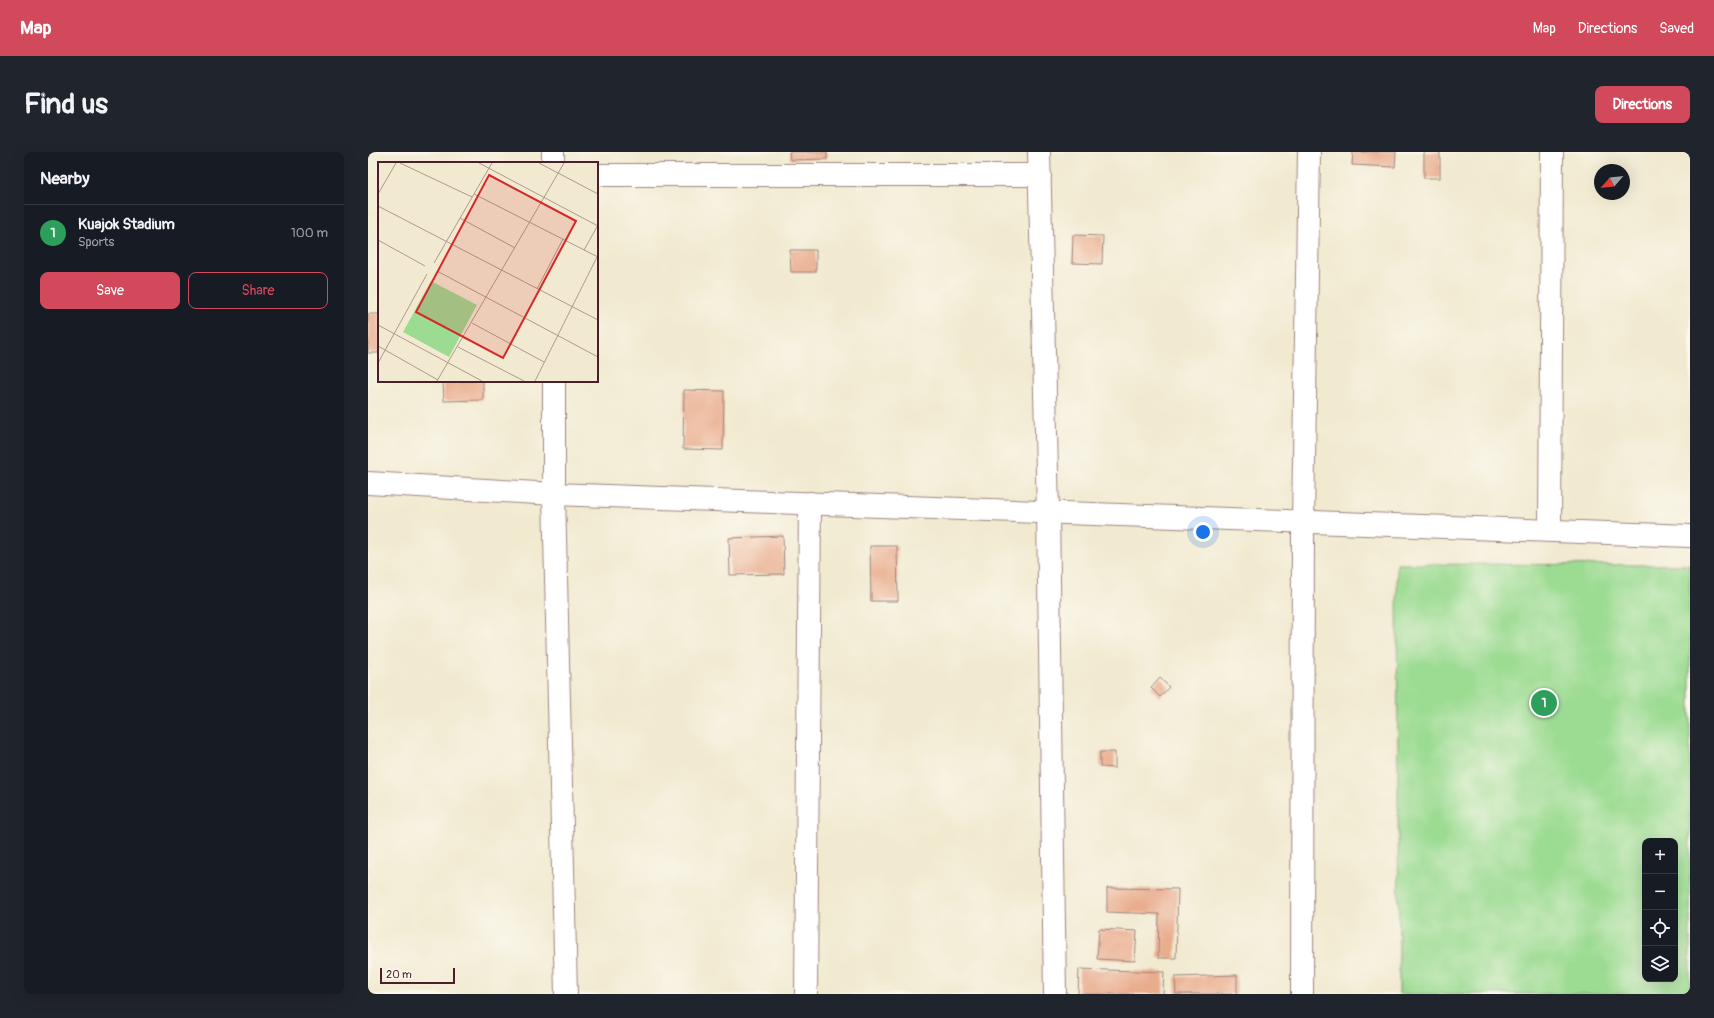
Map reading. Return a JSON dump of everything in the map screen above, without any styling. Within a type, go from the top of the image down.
[{"type":"street","points":[[1039,152],[1048,512],[1055,994]]},
{"type":"street","points":[[1302,994],[1303,521],[1309,152]]},
{"type":"street","points":[[1550,530],[1552,152]]},
{"type":"street","points":[[598,175],[1040,175]]},
{"type":"street","points":[[554,382],[554,494],[566,994]]},
{"type":"street","points":[[368,483],[554,494],[1690,536]]},
{"type":"street","points":[[806,994],[810,503]]},
{"type":"green space","points":[[1397,564],[1690,565],[1690,994],[1399,994]]},
{"type":"building","points":[[789,152],[827,152],[827,159],[790,160]]},
{"type":"building","points":[[1353,152],[1396,152],[1395,167],[1352,165]]},
{"type":"building","points":[[1424,152],[1440,152],[1440,178],[1424,178]]},
{"type":"building","points":[[1073,235],[1103,236],[1102,264],[1072,263]]},
{"type":"building","points":[[790,250],[816,250],[816,272],[791,272]]},
{"type":"building","points":[[368,314],[378,314],[378,353],[368,353]]},
{"type":"building","points":[[443,382],[483,382],[483,400],[444,401]]},
{"type":"building","points":[[684,390],[724,391],[723,450],[683,449]]},
{"type":"building","points":[[783,536],[784,574],[730,575],[729,538]]},
{"type":"building","points":[[870,546],[897,546],[898,601],[871,601]]},
{"type":"building","points":[[1160,678],[1169,687],[1160,697],[1151,688]]},
{"type":"building","points":[[1100,752],[1115,752],[1115,768],[1100,767]]},
{"type":"building","points":[[1107,888],[1178,889],[1176,958],[1158,958],[1159,914],[1107,912]]},
{"type":"building","points":[[1099,929],[1137,931],[1135,961],[1097,959]]},
{"type":"building","points":[[1079,969],[1164,972],[1163,994],[1078,994]]},
{"type":"building","points":[[1237,975],[1237,994],[1176,994],[1175,977]]},
{"type":"place","name":"Kuajok Stadium","points":[[1544,703]]}]
